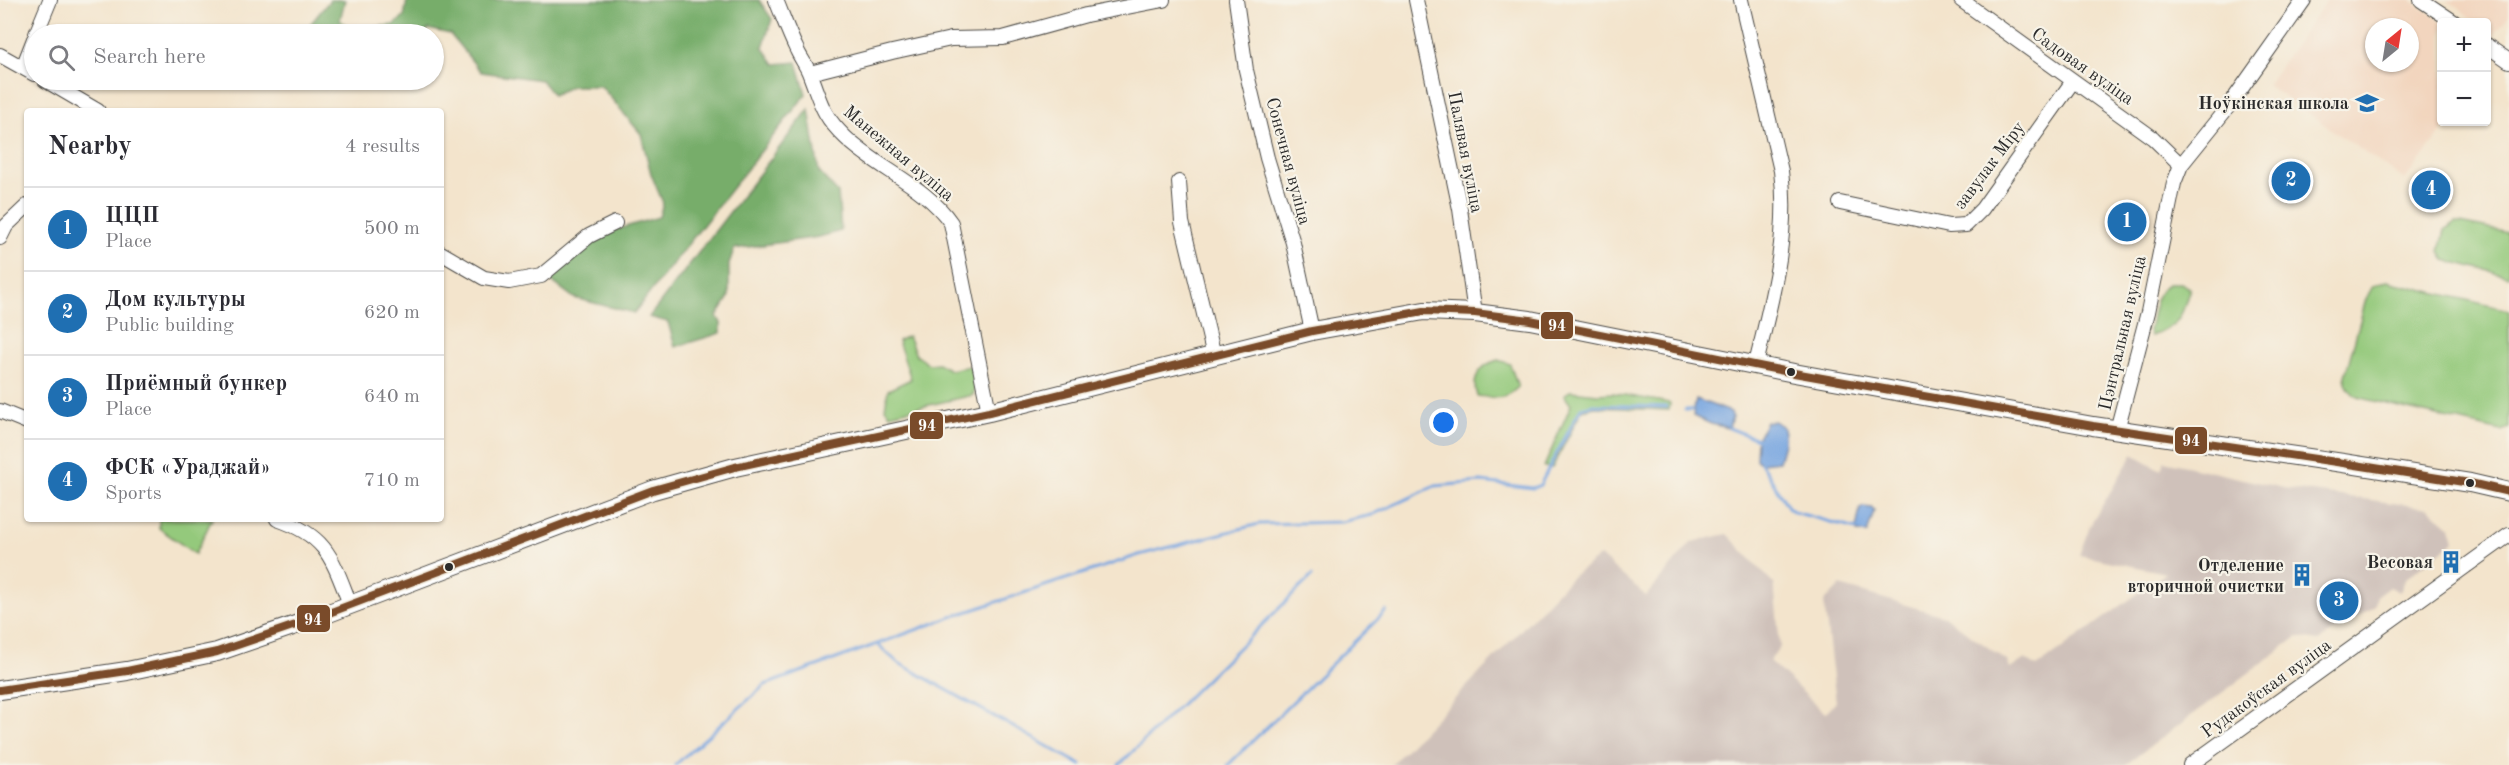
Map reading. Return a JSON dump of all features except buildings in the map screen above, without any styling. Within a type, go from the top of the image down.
[{"type":"main road","points":[[0,690],[128,671],[217,652],[277,632],[653,490],[735,467],[989,412],[1312,331],[1424,311],[1475,313],[1530,320],[2117,430],[2470,483],[2509,492]]},
{"type":"street","points":[[40,24],[50,0]]},
{"type":"street","name":"Манежная вуліца","points":[[776,0],[797,51],[810,73],[818,102],[826,116],[846,138],[927,196],[942,210],[951,223],[989,412]]},
{"type":"street","points":[[810,73],[951,39],[1003,38],[1086,15],[1163,0]]},
{"type":"street","name":"Сонечная вуліца","points":[[1236,0],[1246,70],[1267,158],[1293,243],[1312,331]]},
{"type":"street","name":"Палявая вуліца","points":[[1416,0],[1460,209],[1475,313]]},
{"type":"street","points":[[1741,0],[1781,171],[1784,195],[1780,248],[1756,364]]},
{"type":"street","name":"Садовая вуліца","points":[[1961,0],[2152,138],[2181,165]]},
{"type":"street","name":"Цэнтральная вуліца","points":[[2117,430],[2148,312],[2174,183],[2181,165],[2230,103],[2304,0]]},
{"type":"street","points":[[2421,0],[2448,18]]},
{"type":"street","points":[[2491,48],[2509,61]]},
{"type":"street","points":[[0,55],[24,67]]},
{"type":"street","name":"завулак Міру","points":[[1840,203],[1949,226],[1966,225],[1982,209],[2073,81]]},
{"type":"street","points":[[62,90],[93,108]]},
{"type":"street","points":[[1179,182],[1182,222],[1214,356]]},
{"type":"street","points":[[0,238],[6,226],[24,209]]},
{"type":"street","points":[[444,255],[484,278],[509,282],[541,276],[589,237],[615,223]]},
{"type":"street","points":[[0,411],[24,421]]},
{"type":"street","points":[[284,522],[302,529],[323,546],[330,556],[350,604]]},
{"type":"street","name":"Рудакоўская вуліца","points":[[2190,765],[2509,535]]},
{"type":"shaded area","name":"Ноўкінская школа","points":[[2327,0],[2410,0],[2437,19],[2437,126],[2446,126],[2405,180],[2267,85]]},
{"type":"shaded area","points":[[2447,0],[2509,0],[2509,16],[2494,35],[2491,32],[2491,18],[2472,18]]},
{"type":"shaded area","points":[[2133,454],[2161,470],[2164,461],[2283,488],[2429,508],[2451,527],[2455,541],[2404,580],[2399,592],[2389,587],[2377,596],[2375,606],[2318,641],[2297,637],[2125,765],[1391,765],[1573,576],[1600,556],[1646,596],[1692,542],[1727,534],[1774,584],[1780,647],[1769,661],[1825,713],[1836,702],[1824,602],[1840,586],[1944,616],[2007,661],[2010,669],[2025,659],[2037,667],[2166,573],[2079,555],[2090,526]]},
{"type":"green space","points":[[330,0],[345,0],[340,20],[345,24],[310,24]]},
{"type":"green space","points":[[407,0],[759,0],[772,19],[763,47],[775,64],[797,62],[806,94],[634,313],[574,298],[546,277],[608,232],[659,217],[663,203],[651,174],[641,134],[601,86],[571,86],[553,95],[541,80],[481,72],[450,34],[444,33],[444,24],[394,24],[404,17]]},
{"type":"green space","points":[[809,109],[819,172],[838,193],[841,231],[819,237],[734,249],[729,264],[729,297],[717,316],[721,323],[721,333],[675,347],[668,322],[649,317]]},
{"type":"green space","points":[[2456,222],[2509,233],[2509,276],[2445,260],[2440,252],[2445,230]]},
{"type":"green space","points":[[2387,281],[2509,310],[2509,428],[2501,431],[2357,397],[2350,390],[2345,376],[2366,299],[2373,286]]},
{"type":"green space","points":[[2170,283],[2181,283],[2190,288],[2182,313],[2175,323],[2151,336],[2149,331],[2157,297]]},
{"type":"green space","points":[[908,336],[916,355],[929,364],[938,363],[950,370],[970,366],[977,382],[973,395],[890,414],[885,408],[888,390],[911,379],[898,341]]},
{"type":"green space","points":[[1498,360],[1510,364],[1518,387],[1504,397],[1477,396],[1475,383],[1478,373],[1486,365]]},
{"type":"green space","points":[[1570,391],[1613,393],[1670,403],[1669,410],[1595,407],[1582,410],[1552,468],[1544,467],[1571,405],[1564,395]]},
{"type":"green space","points":[[159,522],[211,522],[195,554],[159,528]]},
{"type":"water","points":[[1696,399],[1731,412],[1729,428],[1711,424],[1693,416]]},
{"type":"water","points":[[1774,421],[1782,426],[1784,434],[1779,461],[1761,463],[1756,460],[1757,439],[1766,422]]},
{"type":"water","points":[[1872,508],[1874,511],[1867,534],[1857,532],[1856,529],[1860,509]]},
{"type":"waterway","points":[[675,765],[765,685],[954,616],[1139,555],[1259,524],[1341,522],[1372,515],[1435,486],[1481,482],[1533,488],[1540,485],[1581,408],[1593,405],[1667,407]]},
{"type":"waterway","points":[[1685,410],[1692,410]]},
{"type":"waterway","points":[[1729,428],[1757,439]]},
{"type":"waterway","points":[[1761,463],[1788,507],[1794,512],[1856,529]]},
{"type":"waterway","points":[[1119,765],[1312,576]]},
{"type":"waterway","points":[[1228,765],[1386,611]]},
{"type":"waterway","points":[[877,644],[897,662],[1081,765]]},
{"type":"transit line","name":"94","points":[[0,690],[127,671],[217,652],[313,619],[653,490],[735,467],[989,412],[1312,331],[1424,311],[1475,313],[1530,320],[1794,373],[2093,426],[2470,483],[2509,492]]},
{"type":"place","name":"Ноўкінская школа","points":[[2367,103]]},
{"type":"place","name":"Дом культуры","points":[[2291,181]]},
{"type":"place","name":"ФСК «Ураджай»","points":[[2431,190]]},
{"type":"place","name":"ЦЦП","points":[[2127,222]]},
{"type":"place","name":"Весовая","points":[[2451,562]]},
{"type":"place","name":"Отделение вторичной очистки","points":[[2302,575]]},
{"type":"place","name":"Приёмный бункер","points":[[2339,601]]}]
